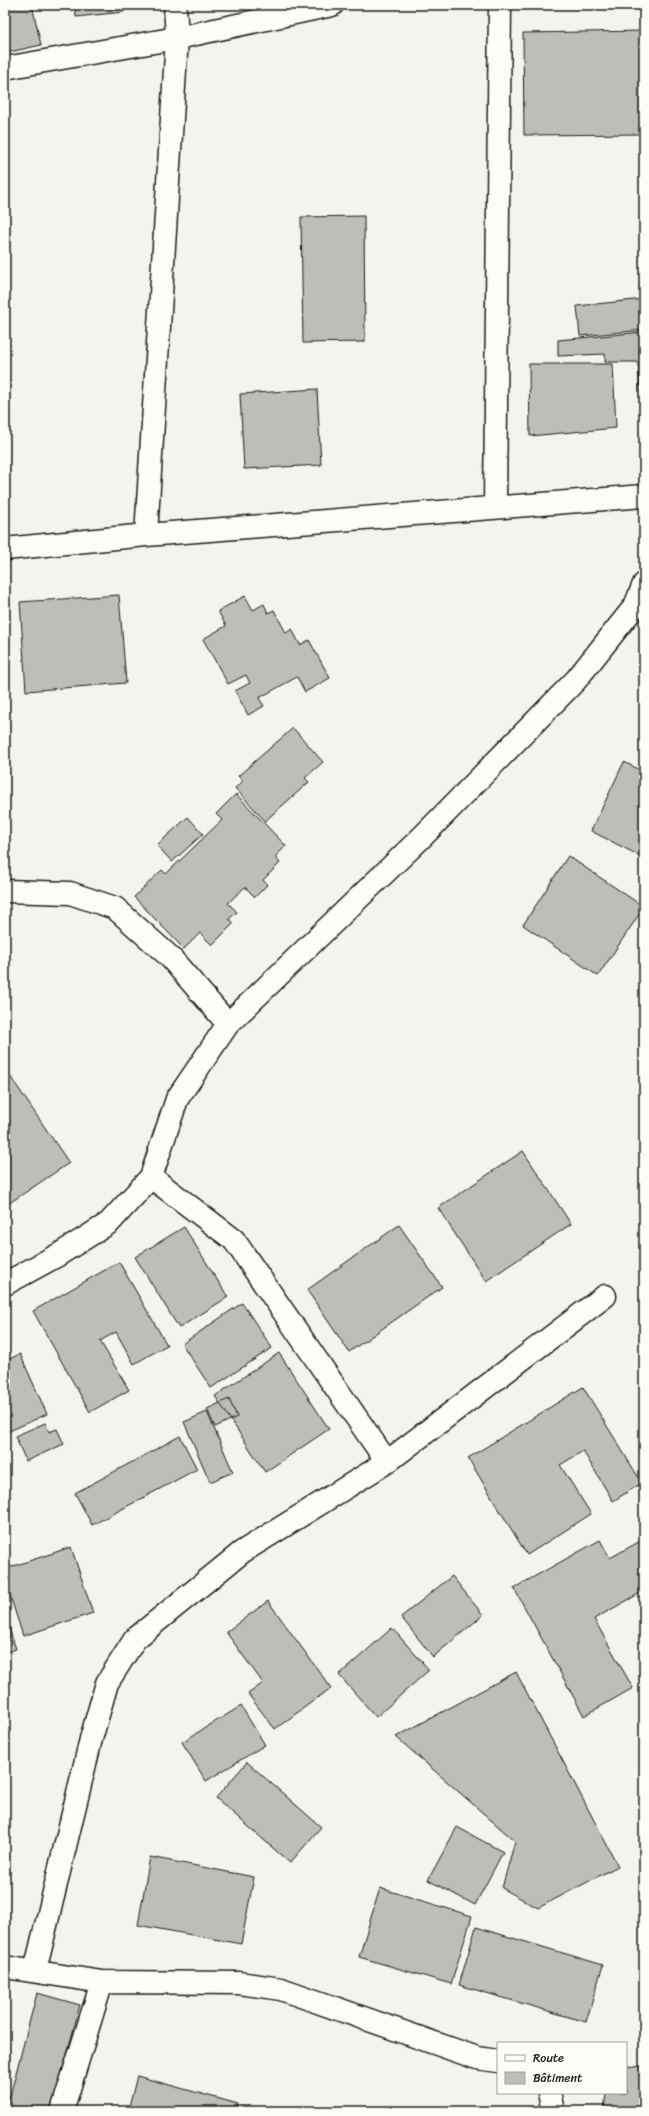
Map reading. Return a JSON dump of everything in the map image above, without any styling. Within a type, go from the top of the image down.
[{"type":"street","points":[[146,535],[177,38],[175,5]]},
{"type":"street","points":[[5,68],[177,38],[332,5]]},
{"type":"street","points":[[495,507],[500,5]]},
{"type":"street","points":[[5,549],[146,535],[644,496]]},
{"type":"street","points":[[5,1284],[58,1255],[109,1223],[150,1177],[177,1099],[228,1024],[423,836],[576,680],[635,606],[644,584]]},
{"type":"street","points":[[5,891],[70,894],[115,908],[170,957],[228,1024]]},
{"type":"street","points":[[150,1177],[234,1240],[387,1462]]},
{"type":"street","points":[[36,1971],[91,1739],[107,1683],[135,1639],[242,1552],[387,1462],[605,1296]]},
{"type":"street","points":[[5,1967],[102,1982],[239,1983],[280,1989],[477,2058],[497,2061]]},
{"type":"street","points":[[62,2111],[102,1982]]},
{"type":"street","points":[[549,2094],[553,2111]]},
{"type":"building","points":[[5,5],[32,5],[41,45],[5,53]]},
{"type":"building","points":[[75,5],[123,5],[124,12],[76,17]]},
{"type":"building","points":[[644,31],[644,134],[524,135],[523,33]]},
{"type":"building","points":[[364,216],[365,342],[303,343],[301,217]]},
{"type":"building","points":[[644,299],[644,330],[580,336],[577,306]]},
{"type":"building","points":[[644,332],[644,391],[640,391],[638,362],[605,362],[605,354],[558,356],[558,340]]},
{"type":"building","points":[[529,364],[613,364],[616,428],[530,436]]},
{"type":"building","points":[[317,389],[321,465],[244,469],[240,394]]},
{"type":"building","points":[[119,595],[126,683],[26,691],[20,602]]},
{"type":"building","points":[[245,596],[253,610],[264,604],[268,613],[274,610],[286,633],[292,629],[300,645],[309,640],[330,678],[305,692],[297,677],[259,698],[264,706],[248,715],[235,691],[250,683],[246,675],[228,684],[203,639],[226,626],[218,611]]},
{"type":"building","points":[[293,728],[323,762],[305,778],[309,782],[265,821],[235,788],[243,781],[238,776]]},
{"type":"building","points":[[624,762],[644,772],[644,858],[591,831]]},
{"type":"building","points":[[236,794],[286,846],[275,857],[280,863],[263,880],[267,885],[255,897],[245,887],[228,903],[237,912],[229,919],[234,923],[212,945],[200,933],[184,949],[134,897],[162,870],[166,874],[222,820],[216,814]]},
{"type":"building","points":[[188,817],[203,834],[172,862],[157,845]]},
{"type":"building","points":[[568,856],[644,907],[598,976],[523,925]]},
{"type":"building","points":[[8,1073],[69,1163],[5,1206],[5,1075]]},
{"type":"building","points":[[523,1151],[571,1224],[486,1281],[438,1208]]},
{"type":"building","points":[[399,1225],[442,1287],[349,1352],[307,1290]]},
{"type":"building","points":[[184,1227],[228,1297],[179,1328],[135,1257]]},
{"type":"building","points":[[119,1262],[167,1345],[134,1364],[116,1332],[100,1341],[129,1390],[90,1412],[33,1311]]},
{"type":"building","points":[[242,1303],[272,1348],[211,1388],[182,1344]]},
{"type":"building","points":[[279,1353],[329,1429],[265,1472],[215,1396]]},
{"type":"building","points":[[20,1354],[47,1414],[5,1433],[5,1361]]},
{"type":"building","points":[[583,1387],[642,1483],[613,1501],[583,1451],[560,1465],[591,1514],[527,1555],[468,1458]]},
{"type":"building","points":[[229,1399],[237,1417],[215,1427],[207,1409]]},
{"type":"building","points":[[207,1412],[233,1472],[210,1482],[184,1422]]},
{"type":"building","points":[[45,1423],[49,1432],[57,1429],[64,1444],[26,1461],[15,1436]]},
{"type":"building","points":[[180,1436],[197,1469],[92,1525],[75,1493]]},
{"type":"building","points":[[644,1539],[644,1591],[594,1619],[633,1688],[584,1716],[514,1588],[600,1540],[610,1558]]},
{"type":"building","points":[[71,1547],[93,1613],[23,1636],[5,1580],[5,1569]]},
{"type":"building","points":[[452,1576],[483,1615],[433,1657],[401,1617]]},
{"type":"building","points":[[268,1601],[331,1688],[275,1729],[248,1694],[263,1683],[226,1632]]},
{"type":"building","points":[[5,1616],[16,1649],[5,1653]]},
{"type":"building","points":[[392,1628],[429,1670],[376,1717],[339,1675]]},
{"type":"building","points":[[516,1672],[618,1866],[538,1908],[502,1888],[515,1841],[396,1737]]},
{"type":"building","points":[[241,1706],[265,1745],[206,1781],[182,1742]]},
{"type":"building","points":[[247,1762],[321,1827],[290,1863],[216,1798]]},
{"type":"building","points":[[457,1827],[503,1852],[475,1905],[428,1880]]},
{"type":"building","points":[[150,1857],[254,1877],[241,1944],[138,1925]]},
{"type":"building","points":[[380,1888],[472,1916],[451,1984],[359,1957]]},
{"type":"building","points":[[476,1927],[603,1965],[586,2022],[459,1985]]},
{"type":"building","points":[[37,1993],[80,2005],[52,2111],[6,2111]]},
{"type":"building","points":[[5,2035],[7,2036],[5,2051]]},
{"type":"building","points":[[627,2066],[644,2067],[644,2111],[604,2111],[606,2094],[627,2094]]},
{"type":"building","points":[[137,2076],[238,2104],[236,2111],[128,2111]]},
{"type":"building","points":[[395,2107],[414,2111],[395,2111]]}]
